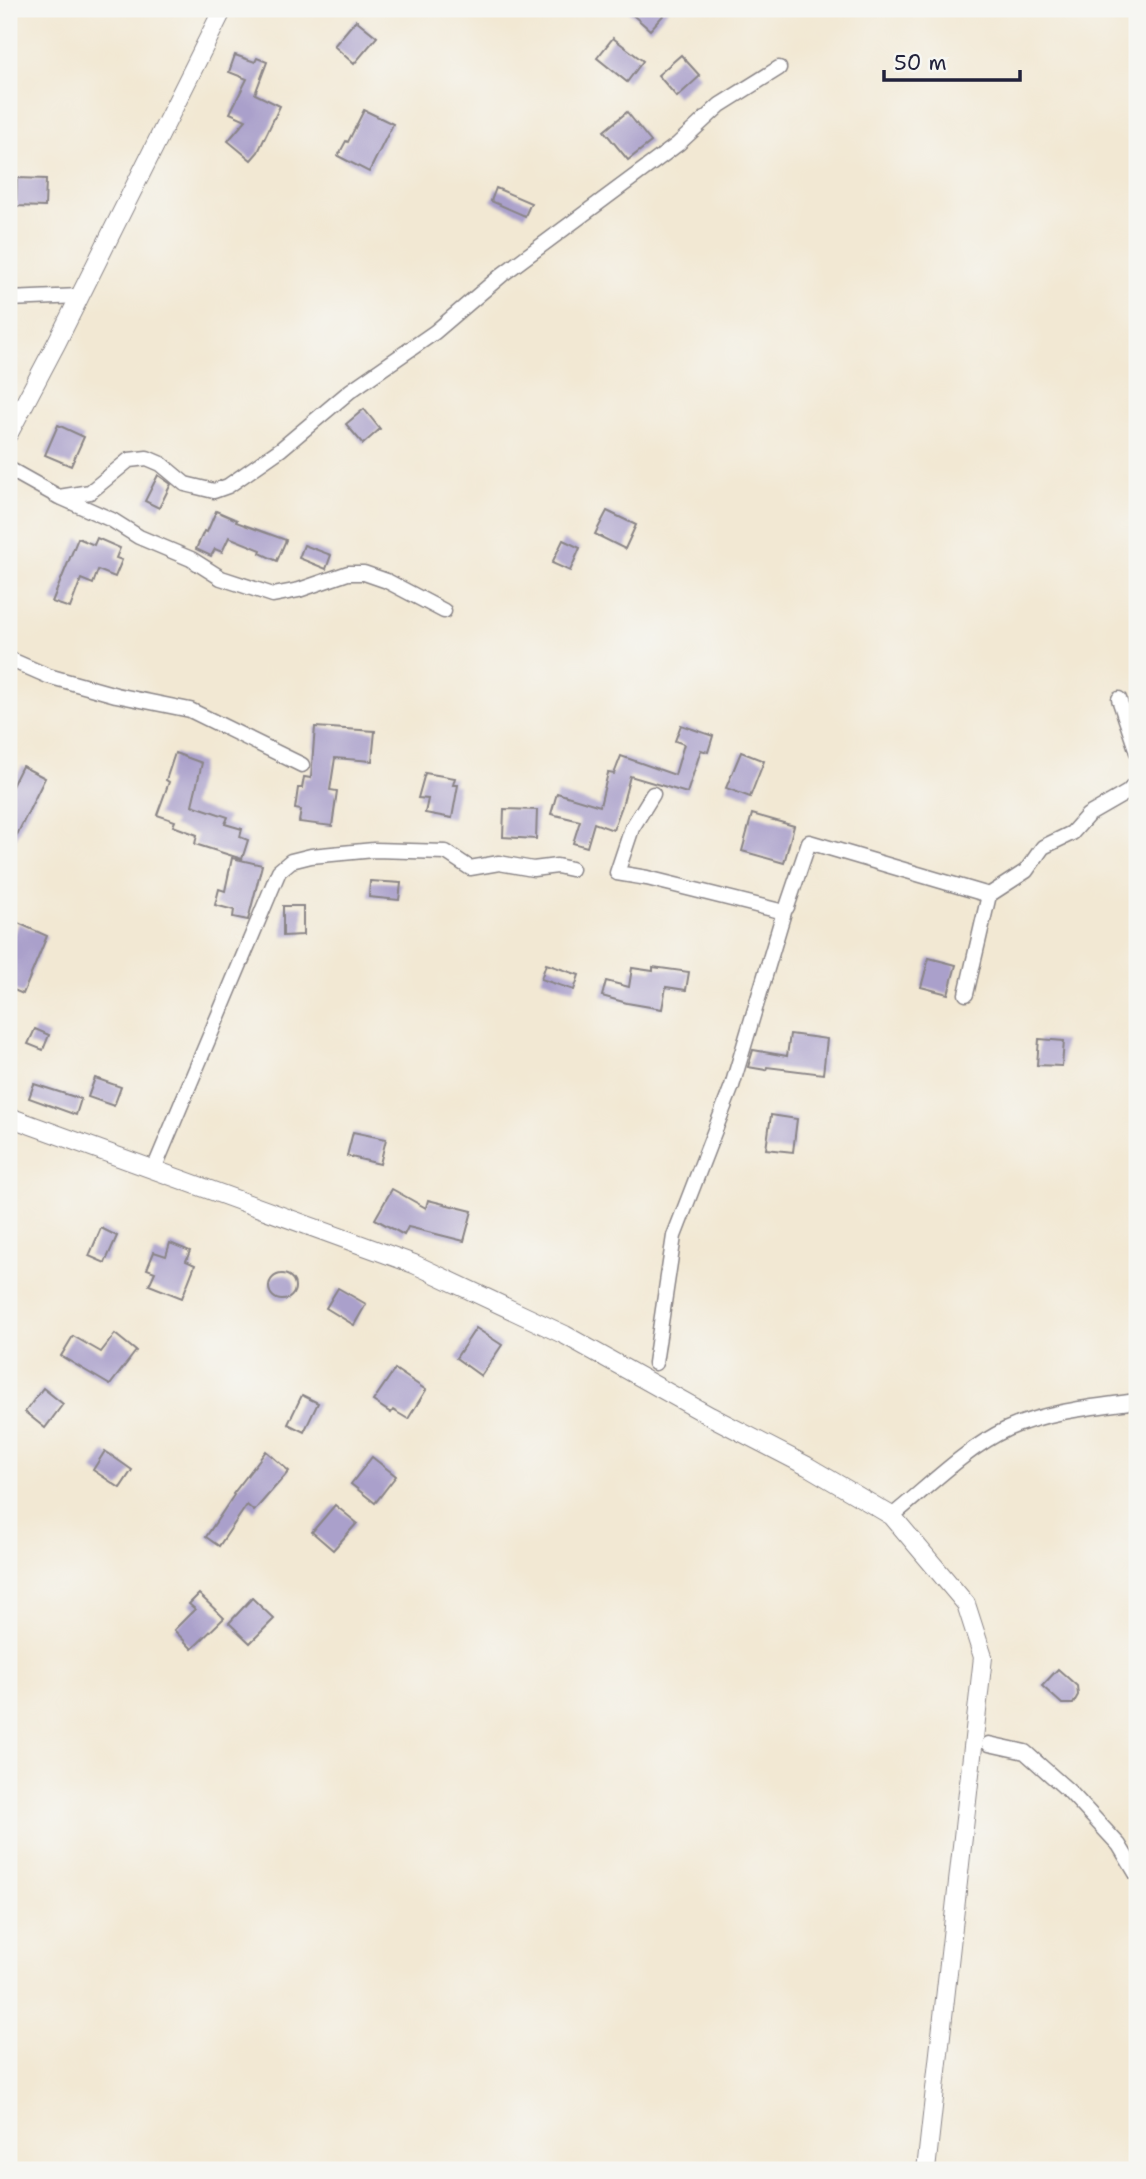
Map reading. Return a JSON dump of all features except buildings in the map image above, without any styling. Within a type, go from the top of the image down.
[{"type":"street","points":[[9,433],[223,9]]},
{"type":"street","points":[[59,497],[90,492],[129,460],[147,458],[161,464],[185,484],[214,491],[228,486],[281,449],[351,391],[435,332],[503,274],[678,144],[720,105],[779,68]]},
{"type":"street","points":[[9,299],[80,296]]},
{"type":"street","points":[[9,469],[59,497],[112,520],[139,537],[191,559],[221,578],[273,595],[299,590],[348,573],[364,573],[387,581],[444,611]]},
{"type":"street","points":[[9,659],[48,676],[116,695],[190,710],[302,765]]},
{"type":"street","points":[[1119,699],[1137,752]]},
{"type":"street","points":[[989,895],[966,994],[971,970],[989,895],[1026,871],[1043,847],[1072,834],[1088,815],[1128,792],[1137,782]]},
{"type":"street","points":[[653,794],[632,828],[617,873],[784,912],[732,1086],[674,1236],[655,1363]]},
{"type":"street","points":[[787,907],[809,842],[989,895]]},
{"type":"street","points":[[154,1169],[279,871],[290,861],[330,853],[411,849],[446,852],[470,868],[499,863],[533,869],[557,866],[571,869]]},
{"type":"street","points":[[9,1117],[414,1264],[565,1335],[710,1416],[807,1466],[891,1516],[966,1604],[983,1657],[926,2170]]},
{"type":"street","points":[[891,1516],[977,1447],[1007,1429],[1091,1407],[1137,1401]]},
{"type":"street","points":[[989,1744],[1025,1752],[1071,1794],[1119,1845],[1137,1875]]}]
